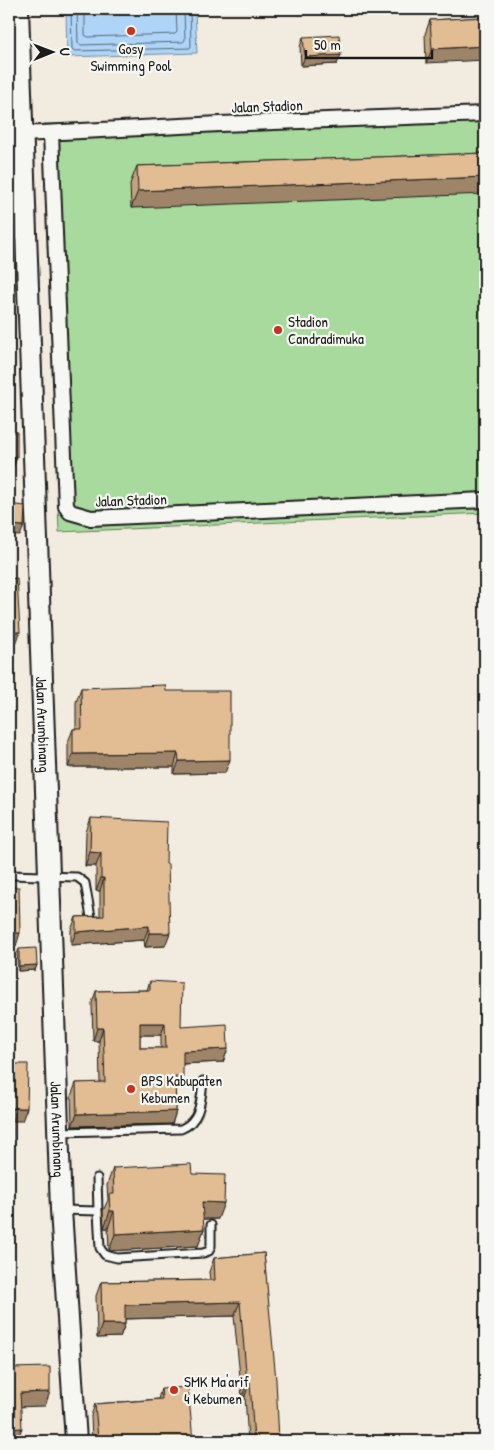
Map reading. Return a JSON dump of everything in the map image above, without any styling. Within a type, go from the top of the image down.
[{"type":"main road","name":"Jalan Arumbinang","points":[[18,9],[61,1210],[76,1441]]},
{"type":"street","name":"Jalan Stadion","points":[[22,134],[485,114]]},
{"type":"street","name":"Jalan Stadion","points":[[51,133],[66,506],[70,512],[91,518],[485,500]]},
{"type":"lane","points":[[9,875],[50,878],[77,877],[85,883],[92,923]]},
{"type":"lane","points":[[58,1132],[181,1129],[190,1125],[196,1118],[201,1101],[203,1081]]},
{"type":"lane","points":[[97,1178],[100,1248],[105,1255],[117,1258],[203,1253],[208,1251],[211,1246],[211,1225]]},
{"type":"lane","points":[[61,1210],[98,1211]]},
{"type":"green space","name":"Stadion Candradimuka","points":[[485,120],[485,513],[59,532],[44,124]]},
{"type":"water","name":"Gosy Swimming Pool","points":[[66,9],[195,9],[197,53],[67,57]]},
{"type":"building","points":[[485,17],[485,46],[432,49],[430,20]]},
{"type":"building","points":[[339,35],[341,55],[305,57],[303,37]]},
{"type":"building","points":[[485,153],[485,177],[138,191],[137,166]]},
{"type":"building","points":[[9,432],[17,432],[17,457],[9,457]]},
{"type":"building","points":[[9,504],[25,506],[24,526],[9,525]]},
{"type":"building","points":[[17,578],[20,632],[9,632],[9,579]]},
{"type":"building","points":[[165,685],[166,691],[230,691],[230,760],[179,761],[178,753],[73,754],[73,729],[82,729],[81,688]]},
{"type":"building","points":[[91,818],[167,822],[166,864],[168,864],[170,933],[149,933],[149,926],[76,932],[76,917],[104,916],[104,878],[101,878],[101,853],[90,852]]},
{"type":"building","points":[[9,887],[19,887],[20,933],[9,933]]},
{"type":"building","points":[[36,948],[37,965],[19,966],[19,949]]},
{"type":"building","points":[[150,981],[182,983],[181,1027],[227,1024],[228,1049],[183,1051],[183,1076],[175,1076],[176,1111],[77,1114],[76,1083],[105,1082],[103,1028],[97,1028],[96,991],[150,990]],"holes":[[[140,1023],[165,1023],[166,1048],[140,1048]]]},
{"type":"building","points":[[9,1064],[28,1064],[27,1108],[13,1108],[13,1154],[9,1154]]},
{"type":"building","points":[[191,1164],[192,1174],[225,1175],[224,1203],[202,1202],[204,1229],[115,1234],[114,1211],[110,1211],[109,1194],[114,1194],[113,1168]]},
{"type":"building","points":[[264,1253],[276,1380],[279,1441],[254,1441],[250,1382],[247,1383],[240,1302],[125,1305],[125,1324],[102,1324],[101,1282],[215,1280],[214,1258]]},
{"type":"building","points":[[9,1326],[11,1368],[50,1367],[50,1392],[20,1393],[22,1428],[9,1429]]},
{"type":"building","points":[[188,1387],[193,1441],[95,1441],[95,1439],[98,1439],[95,1404],[162,1399],[161,1389]]},
{"type":"place","name":"Gosy Swimming Pool","points":[[131,31]]},
{"type":"place","name":"Stadion Candradimuka","points":[[278,330]]},
{"type":"place","name":"BPS Kabupaten Kebumen","points":[[131,1089]]},
{"type":"place","name":"SMK Ma'arif 4 Kebumen","points":[[174,1390]]}]
